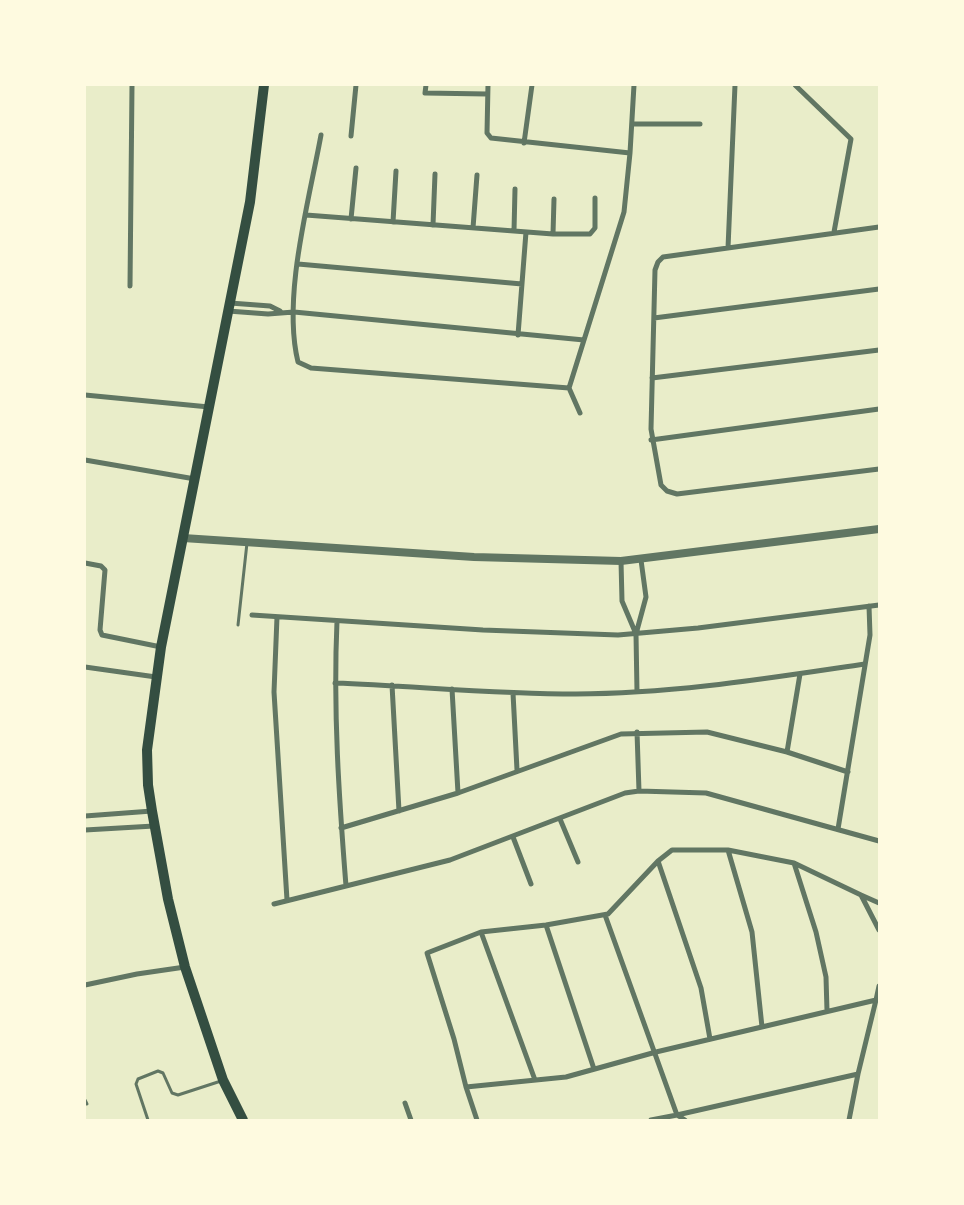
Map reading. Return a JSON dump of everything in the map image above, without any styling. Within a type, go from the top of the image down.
[{"type":"main road","points":[[242,1120],[223,1080],[185,967],[168,899],[152,811],[148,785],[147,750],[161,647],[250,202],[264,85]]},
{"type":"street","points":[[130,286],[132,85]]},
{"type":"street","points":[[350,136],[356,85]]},
{"type":"street","points":[[426,85],[425,93],[487,94]]},
{"type":"street","points":[[488,85],[487,133],[497,140],[630,154]]},
{"type":"street","points":[[524,144],[532,85]]},
{"type":"street","points":[[580,414],[569,388],[624,212],[634,85]]},
{"type":"street","points":[[728,248],[735,85]]},
{"type":"street","points":[[794,85],[851,139],[834,232]]},
{"type":"street","points":[[632,124],[700,124]]},
{"type":"street","points":[[321,135],[298,264],[293,343],[298,362],[311,368],[569,388]]},
{"type":"street","points":[[351,219],[356,168]]},
{"type":"street","points":[[393,222],[396,171]]},
{"type":"street","points":[[432,225],[435,174]]},
{"type":"street","points":[[473,228],[477,175]]},
{"type":"street","points":[[514,231],[515,189]]},
{"type":"street","points":[[306,215],[552,234],[590,234],[593,232],[595,198]]},
{"type":"street","points":[[552,234],[554,199]]},
{"type":"street","points":[[879,227],[663,257],[658,262],[655,270],[652,378],[652,440],[661,485],[667,491],[677,494],[879,469]]},
{"type":"street","points":[[518,335],[526,232]]},
{"type":"street","points":[[298,264],[522,284]]},
{"type":"street","points":[[654,318],[879,289]]},
{"type":"street","points":[[229,307],[268,314],[294,312],[584,340]]},
{"type":"street","points":[[652,378],[879,350]]},
{"type":"street","points":[[85,395],[209,407]]},
{"type":"street","points":[[652,440],[879,409]]},
{"type":"street","points":[[85,460],[196,479]]},
{"type":"street","points":[[183,538],[483,558],[620,561],[641,560],[879,529]]},
{"type":"street","points":[[637,692],[636,634],[646,597],[641,560]]},
{"type":"street","points":[[620,561],[622,600],[636,634]]},
{"type":"street","points":[[85,563],[101,566],[105,570],[100,630],[102,635],[161,647]]},
{"type":"street","points":[[252,615],[337,622],[562,634],[636,634],[879,605]]},
{"type":"street","points":[[838,829],[870,635],[869,606]]},
{"type":"street","points":[[278,617],[274,692],[287,900]]},
{"type":"street","points":[[337,622],[334,683],[341,828],[346,886]]},
{"type":"street","points":[[334,683],[513,693],[637,692],[671,690],[865,664]]},
{"type":"street","points":[[85,667],[156,677]]},
{"type":"street","points":[[788,752],[800,674]]},
{"type":"street","points":[[392,685],[399,811]]},
{"type":"street","points":[[452,689],[458,793]]},
{"type":"street","points":[[513,693],[517,770]]},
{"type":"street","points":[[341,828],[458,793],[517,770],[621,734],[637,732],[707,732],[788,752],[848,772]]},
{"type":"street","points":[[637,732],[639,791]]},
{"type":"street","points":[[274,904],[450,860],[625,793],[639,791],[706,792],[879,841]]},
{"type":"street","points":[[85,816],[152,811]]},
{"type":"street","points":[[560,819],[578,862]]},
{"type":"street","points":[[85,830],[156,826]]},
{"type":"street","points":[[513,837],[531,884]]},
{"type":"street","points":[[477,1120],[427,953],[481,932],[546,925],[608,914],[658,861],[672,850],[728,850],[794,864],[879,903]]},
{"type":"street","points":[[728,850],[752,932],[762,1027]]},
{"type":"street","points":[[658,861],[701,988],[710,1039]]},
{"type":"street","points":[[794,864],[816,932],[826,977],[827,1011]]},
{"type":"street","points":[[860,895],[879,930]]},
{"type":"street","points":[[605,915],[656,1052],[677,1115],[684,1120]]},
{"type":"street","points":[[546,925],[594,1069]]},
{"type":"street","points":[[481,932],[535,1080]]},
{"type":"street","points":[[85,985],[137,974],[185,967]]},
{"type":"street","points":[[849,1120],[879,986]]},
{"type":"street","points":[[466,1087],[566,1077],[656,1052],[876,1000]]},
{"type":"street","points":[[651,1120],[858,1074]]},
{"type":"street","points":[[406,1103],[412,1120]]},
{"type":"lane","points":[[238,625],[247,542]]},
{"type":"lane","points":[[148,1120],[136,1084],[138,1078],[158,1071],[163,1072],[172,1093],[178,1095],[223,1080]]}]
